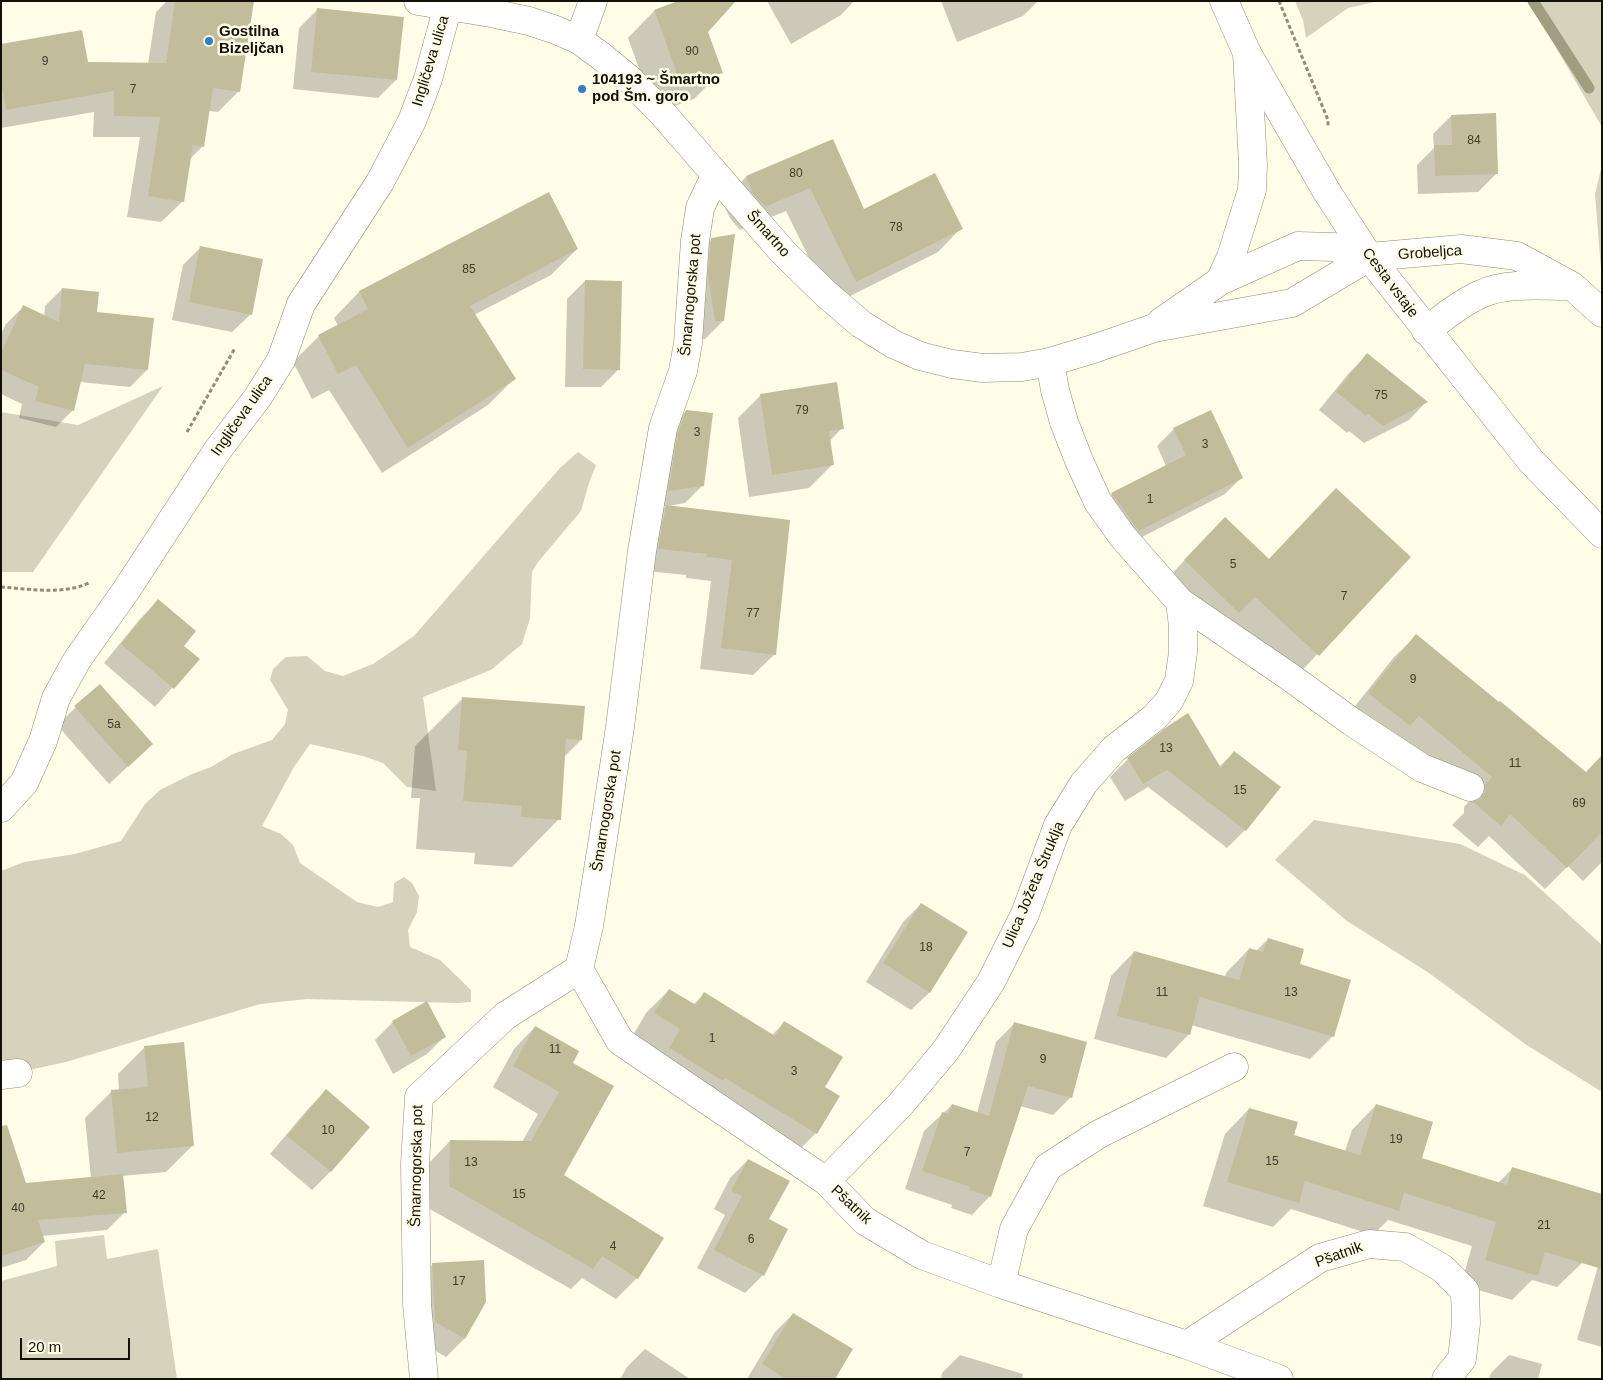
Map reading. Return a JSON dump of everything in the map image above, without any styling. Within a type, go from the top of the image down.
[{"type":"street","name":"Šmartno","points":[[418,1],[529,21],[579,40],[628,79],[663,114],[783,252],[826,294],[862,324],[893,344],[920,356],[952,364],[983,368],[1022,367],[1050,362],[1093,350],[1154,328]]},
{"type":"street","points":[[579,40],[593,1]]},
{"type":"street","name":"Cesta vstaje","points":[[1224,1],[1248,53],[1327,192],[1369,257],[1531,461],[1602,534]]},
{"type":"street","name":"Ingličeva ulica","points":[[1,808],[24,783],[43,741],[56,698],[77,660],[127,589],[217,451],[258,397],[281,360],[301,304],[380,182],[412,121],[428,79],[448,6]]},
{"type":"street","points":[[1220,281],[1231,257],[1252,190],[1253,164],[1248,53]]},
{"type":"street","name":"Šmarnogorska pot","points":[[424,1379],[417,1295],[415,1164],[419,1097],[505,1016],[579,969],[589,926],[601,854],[620,727],[642,551],[663,428],[683,371],[688,343],[695,241],[700,208],[715,176]]},
{"type":"street","points":[[1154,328],[1220,281],[1298,246],[1334,247],[1369,257]]},
{"type":"street","name":"Grobeljca","points":[[1369,257],[1461,249],[1517,256],[1572,286],[1602,313]]},
{"type":"street","points":[[1154,328],[1292,302],[1369,257]]},
{"type":"street","points":[[1426,331],[1454,308],[1483,293],[1505,287],[1572,286]]},
{"type":"street","points":[[1050,362],[1054,390],[1064,422],[1098,502],[1123,537],[1180,602],[1414,763],[1470,787]]},
{"type":"street","name":"Ulica Jožeta Štruklja","points":[[826,1181],[900,1105],[940,1057],[991,982],[1025,914],[1058,825],[1084,783],[1114,749],[1155,717],[1169,701],[1179,680],[1183,652],[1183,626],[1180,602]]},
{"type":"street","name":"Pšatnik","points":[[579,969],[620,1041],[826,1181],[865,1221],[922,1255],[1001,1284],[1187,1344],[1279,1379]]},
{"type":"street","points":[[1001,1284],[1014,1229],[1048,1167],[1099,1134],[1234,1067]]},
{"type":"street","name":"Pšatnik","points":[[1187,1344],[1320,1258],[1369,1244],[1405,1247],[1442,1268],[1465,1291],[1466,1323],[1462,1359],[1446,1379]]},
{"type":"path","points":[[1279,1],[1328,120],[1328,129]]},
{"type":"path","points":[[186,433],[235,348]]},
{"type":"path","points":[[1,587],[65,590],[80,587],[96,579]]},
{"type":"shaded area","points":[[1295,1],[1379,1],[1348,8],[1306,38],[1303,20]]},
{"type":"shaded area","points":[[1529,1],[1602,1],[1602,127]]},
{"type":"shaded area","points":[[1602,165],[1602,282],[1595,194]]},
{"type":"shaded area","points":[[163,386],[33,572],[1,572],[1,412],[78,425]]},
{"type":"shaded area","points":[[578,452],[596,465],[581,511],[538,562],[532,572],[530,618],[522,644],[491,670],[423,697],[436,791],[407,787],[383,763],[363,756],[310,744],[294,767],[262,826],[281,834],[293,845],[300,863],[357,902],[378,907],[393,902],[394,883],[404,877],[412,883],[419,896],[417,912],[408,930],[410,947],[440,960],[471,990],[471,1002],[307,999],[260,1004],[66,1062],[1,1076],[1,871],[24,862],[75,854],[121,841],[145,804],[160,790],[211,767],[233,754],[272,740],[285,724],[288,710],[270,680],[273,669],[286,657],[307,656],[325,671],[343,676],[373,664],[414,636],[560,468]]},
{"type":"shaded area","points":[[1314,820],[1460,844],[1525,875],[1602,945],[1602,1092],[1525,1044],[1429,973],[1347,921],[1275,860]]},
{"type":"shaded area","points":[[104,1235],[107,1259],[158,1249],[177,1379],[1,1379],[1,1281],[57,1266],[55,1241]]},
{"type":"building","points":[[175,1],[254,1],[240,92],[213,88],[204,147],[193,145],[184,202],[148,196],[160,117],[114,116],[114,91],[6,110],[1,81],[1,44],[82,30],[88,62],[166,63]]},
{"type":"building","points":[[678,1],[736,1],[708,32],[723,73],[682,87],[654,10]]},
{"type":"building","points":[[317,8],[404,17],[397,80],[311,72]]},
{"type":"building","points":[[1496,113],[1498,174],[1435,176],[1434,145],[1452,145],[1451,115]]},
{"type":"building","points":[[833,139],[864,209],[935,173],[963,229],[856,282],[810,188],[765,207],[753,194],[746,176]]},
{"type":"building","points":[[549,192],[578,249],[470,306],[516,379],[408,448],[356,365],[338,374],[318,335],[368,309],[359,291]]},
{"type":"building","points":[[735,234],[724,321],[715,321],[708,276],[711,238]]},
{"type":"building","points":[[200,246],[263,259],[252,315],[189,302]]},
{"type":"building","points":[[585,280],[622,281],[620,370],[583,369]]},
{"type":"building","points":[[62,288],[99,292],[97,312],[154,318],[148,370],[85,364],[74,411],[35,401],[39,387],[1,370],[1,353],[23,305],[59,322]]},
{"type":"building","points":[[1367,353],[1428,402],[1383,426],[1368,414],[1366,416],[1336,392]]},
{"type":"building","points":[[837,382],[844,429],[829,431],[834,465],[772,475],[760,394]]},
{"type":"building","points":[[686,410],[713,413],[704,486],[668,491],[678,432]]},
{"type":"building","points":[[1211,410],[1243,478],[1139,531],[1111,493],[1186,455],[1173,428]]},
{"type":"building","points":[[1336,488],[1411,557],[1319,656],[1255,597],[1239,613],[1184,560],[1225,517],[1269,559]]},
{"type":"building","points":[[666,505],[790,520],[776,655],[721,648],[732,560],[707,557],[707,554],[658,549]]},
{"type":"building","points":[[158,599],[196,631],[184,646],[200,659],[174,689],[121,644]]},
{"type":"building","points":[[1416,634],[1586,772],[1602,755],[1602,832],[1567,868],[1510,814],[1501,826],[1473,802],[1480,799],[1485,792],[1485,785],[1492,777],[1419,716],[1410,726],[1368,693]]},
{"type":"building","points":[[100,684],[153,744],[128,767],[74,706]]},
{"type":"building","points":[[462,697],[585,706],[582,740],[566,739],[561,820],[521,817],[522,806],[463,801],[467,751],[458,750]]},
{"type":"building","points":[[1188,713],[1221,768],[1234,751],[1281,787],[1246,831],[1167,770],[1143,784],[1127,758]]},
{"type":"building","points":[[921,903],[968,932],[930,993],[883,963]]},
{"type":"building","points":[[1268,938],[1304,949],[1300,964],[1351,980],[1334,1037],[1200,997],[1190,1035],[1117,1016],[1134,951],[1239,980],[1249,948],[1263,952]]},
{"type":"building","points":[[669,989],[696,1005],[704,992],[775,1036],[784,1021],[843,1057],[825,1087],[840,1096],[817,1134],[725,1078],[723,1081],[669,1048],[680,1029],[654,1013]]},
{"type":"building","points":[[427,1001],[446,1037],[411,1056],[392,1021]]},
{"type":"building","points":[[1014,1022],[1087,1042],[1072,1098],[1028,1086],[991,1197],[969,1190],[970,1187],[922,1171],[942,1112],[948,1114],[952,1104],[989,1116]]},
{"type":"building","points":[[535,1026],[579,1051],[573,1063],[614,1086],[564,1175],[664,1238],[638,1279],[602,1256],[593,1269],[449,1186],[450,1140],[531,1141],[559,1092],[513,1066]]},
{"type":"building","points":[[184,1042],[194,1146],[117,1153],[111,1090],[148,1087],[144,1046]]},
{"type":"building","points":[[326,1089],[370,1127],[331,1172],[287,1136]]},
{"type":"building","points":[[1376,1104],[1433,1122],[1422,1158],[1507,1185],[1512,1167],[1602,1194],[1602,1269],[1545,1252],[1538,1276],[1485,1260],[1496,1222],[1404,1193],[1399,1211],[1305,1181],[1299,1203],[1227,1182],[1249,1108],[1298,1122],[1294,1135],[1360,1155]]},
{"type":"building","points":[[7,1125],[26,1183],[123,1174],[127,1213],[38,1220],[45,1242],[1,1256],[1,1126]]},
{"type":"building","points":[[748,1159],[790,1181],[769,1219],[788,1229],[764,1276],[714,1250],[742,1196],[731,1191]]},
{"type":"building","points":[[484,1260],[486,1302],[465,1339],[435,1322],[432,1263]]},
{"type":"building","points":[[793,1313],[853,1349],[835,1379],[786,1379],[762,1364]]},
{"type":"waterway","points":[[1533,1],[1589,88]]},
{"type":"place","name":"Gostilna Bizeljčan","points":[[209,41]]},
{"type":"place","name":"104193 ~ Šmartno pod Šm. goro","points":[[582,89]]}]
